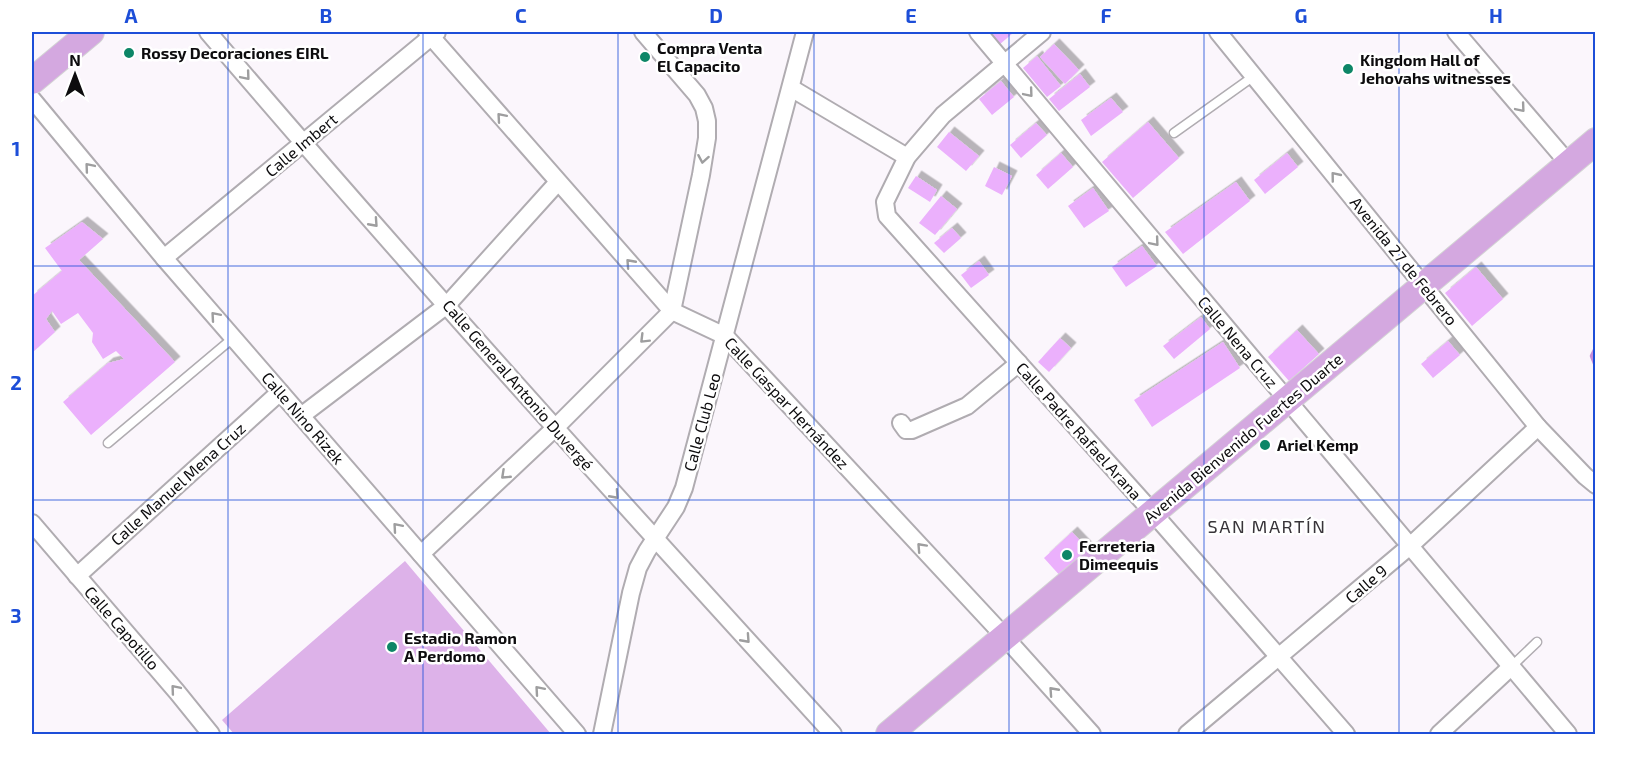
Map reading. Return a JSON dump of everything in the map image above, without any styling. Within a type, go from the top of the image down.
[{"type":"main road","points":[[32,81],[91,32]]},
{"type":"main road","name":"Avenida Bienvenido Fuertes Duarte","points":[[889,735],[1596,141]]},
{"type":"street","name":"Calle General Antonio Duvergé","points":[[208,32],[555,428],[833,735]]},
{"type":"street","points":[[421,554],[555,428],[672,310],[707,138],[707,121],[701,102],[642,32]]},
{"type":"street","name":"Calle Club Leo","points":[[602,735],[638,568],[676,507],[684,488],[805,32]]},
{"type":"street","name":"Calle Nena Cruz","points":[[978,32],[1568,735]]},
{"type":"street","points":[[791,88],[907,157],[943,115],[1042,32]]},
{"type":"street","name":"Avenida 27 de Febrero","points":[[1218,32],[1538,427],[1585,476],[1596,484]]},
{"type":"street","points":[[1456,32],[1569,164]]},
{"type":"street","name":"Calle Imbert","points":[[164,258],[304,144],[432,33]]},
{"type":"street","name":"Calle Gaspar Hernández","points":[[432,33],[558,182],[672,310],[725,336],[1005,636],[1092,735]]},
{"type":"street","name":"Calle Nino Rizek","points":[[32,99],[164,258],[577,735]]},
{"type":"street","name":"Calle Padre Rafael Arana","points":[[907,157],[885,202],[887,216],[1154,514],[1346,735]]},
{"type":"street","points":[[301,416],[447,305],[558,182]]},
{"type":"street","points":[[901,423],[906,430],[912,430],[967,406],[1019,363]]},
{"type":"street","name":"Calle Manuel Mena Cruz","points":[[77,576],[280,392]]},
{"type":"street","name":"Calle 9","points":[[1187,735],[1410,546],[1538,427]]},
{"type":"street","name":"Calle Capotillo","points":[[32,523],[211,735]]},
{"type":"street","points":[[1439,735],[1512,666]]},
{"type":"lane","points":[[1174,133],[1254,76]]},
{"type":"lane","points":[[108,443],[233,338]]},
{"type":"lane","points":[[1512,666],[1537,642]]},
{"type":"shaded area","name":"Estadio Ramon A Perdomo","points":[[405,561],[551,734],[234,734],[222,720]]},
{"type":"building","points":[[987,32],[1014,32],[999,45]]},
{"type":"building","points":[[1054,44],[1079,70],[1065,84],[1040,57]]},
{"type":"building","points":[[1037,56],[1061,86],[1047,97],[1023,68]]},
{"type":"building","points":[[1080,74],[1090,87],[1059,111],[1049,99]]},
{"type":"building","points":[[1001,81],[1014,97],[992,115],[979,99]]},
{"type":"building","points":[[1111,98],[1123,112],[1091,136],[1081,120]]},
{"type":"building","points":[[1148,122],[1179,158],[1133,198],[1102,162]]},
{"type":"building","points":[[1036,123],[1047,135],[1021,158],[1010,145]]},
{"type":"building","points":[[949,132],[979,156],[966,171],[937,147]]},
{"type":"building","points":[[1061,153],[1073,167],[1048,189],[1036,175]]},
{"type":"building","points":[[1287,153],[1298,167],[1265,194],[1254,180]]},
{"type":"building","points":[[994,167],[1012,176],[1002,195],[985,186]]},
{"type":"building","points":[[916,176],[937,190],[930,202],[908,188]]},
{"type":"building","points":[[1236,182],[1250,201],[1183,254],[1165,232]]},
{"type":"building","points":[[1093,188],[1109,211],[1084,228],[1068,206]]},
{"type":"building","points":[[941,196],[957,209],[935,235],[919,223]]},
{"type":"building","points":[[82,222],[103,239],[79,260],[175,362],[91,435],[63,402],[108,363],[124,359],[116,351],[103,359],[92,342],[93,333],[78,313],[61,324],[52,311],[46,319],[55,332],[32,353],[32,296],[62,271],[45,248]]},
{"type":"building","points":[[952,228],[961,238],[944,253],[934,243]]},
{"type":"building","points":[[1142,246],[1157,266],[1126,287],[1112,267]]},
{"type":"building","points":[[979,261],[989,275],[971,288],[961,275]]},
{"type":"building","points":[[1476,267],[1503,299],[1472,326],[1445,293]]},
{"type":"building","points":[[1201,317],[1210,329],[1174,359],[1163,346]]},
{"type":"building","points":[[1297,330],[1319,354],[1289,381],[1268,357]]},
{"type":"building","points":[[1060,338],[1071,348],[1049,372],[1038,362]]},
{"type":"building","points":[[1448,341],[1460,355],[1433,378],[1421,364]]},
{"type":"building","points":[[1223,342],[1240,368],[1152,427],[1134,400]]},
{"type":"building","name":"Ferreteria Dimeequis","points":[[1072,532],[1090,551],[1062,578],[1044,558]]},
{"type":"waterway","points":[[1596,348],[1592,356],[1596,366]]},
{"type":"place","name":"Rossy Decoraciones EIRL","points":[[129,53]]},
{"type":"place","name":"Compra Venta El Capacito","points":[[645,57]]},
{"type":"place","name":"Kingdom Hall of Jehovahs witnesses","points":[[1348,69]]},
{"type":"place","name":"Ariel Kemp","points":[[1265,445]]},
{"type":"place","name":"Ferreteria Dimeequis","points":[[1067,555]]},
{"type":"place","name":"Estadio Ramon A Perdomo","points":[[392,647]]},
{"type":"district","name":"SAN MARTÍN","points":[[1267,527]]}]
